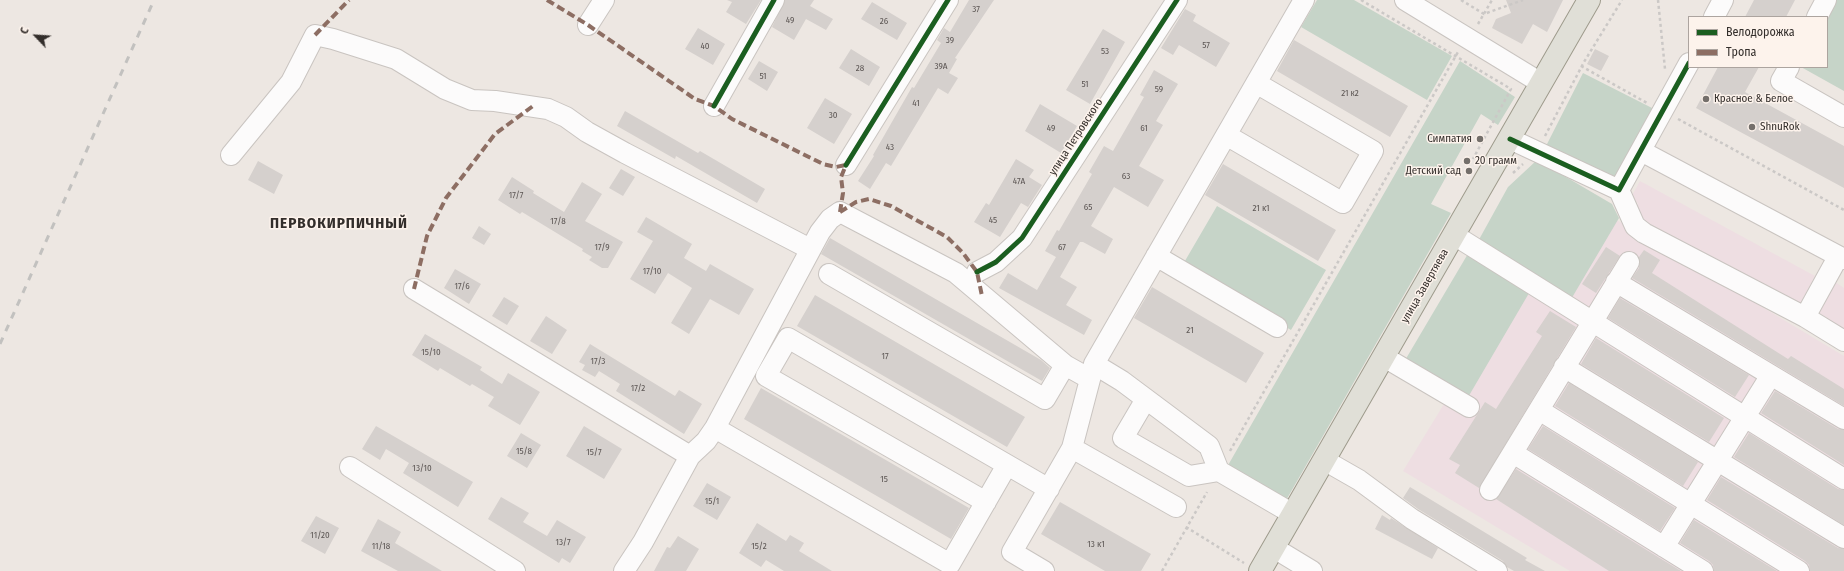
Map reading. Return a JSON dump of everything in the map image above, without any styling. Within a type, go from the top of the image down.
[{"type":"main road","name":"улица Завертяева","points":[[1252,567],[1274,548],[1589,0]]},
{"type":"street","points":[[588,25],[604,0]]},
{"type":"street","points":[[714,106],[774,0]]},
{"type":"street","points":[[846,164],[948,0]]},
{"type":"street","name":"улица Петровского","points":[[978,272],[996,262],[1022,238],[1177,0]]},
{"type":"street","points":[[1044,571],[1012,552],[1072,448],[1092,372],[1156,256],[1304,0]]},
{"type":"street","points":[[1405,0],[1542,83]]},
{"type":"street","points":[[1715,16],[1723,0]]},
{"type":"street","points":[[1818,16],[1826,0]]},
{"type":"street","points":[[231,155],[291,82],[315,35],[333,39],[396,59],[445,89],[472,100],[495,101],[548,109],[566,117],[587,132],[639,161],[810,249]]},
{"type":"street","points":[[1619,190],[1688,65]]},
{"type":"street","points":[[1788,68],[1781,81],[1844,117]]},
{"type":"street","points":[[1226,135],[1343,203],[1373,151],[1256,83]]},
{"type":"street","points":[[1510,139],[1619,190],[1635,226],[1644,233],[1804,317],[1844,341]]},
{"type":"street","points":[[1641,151],[1842,262],[1804,317]]},
{"type":"street","points":[[624,571],[690,456],[706,441],[715,428],[820,232],[830,219],[840,212],[956,273],[1065,365],[1092,372],[1146,399],[1209,446],[1219,471],[1293,514]]},
{"type":"street","points":[[1454,235],[1844,479]]},
{"type":"street","points":[[1156,256],[1278,327]]},
{"type":"street","points":[[1490,490],[1629,262]]},
{"type":"street","points":[[829,274],[1045,399],[1065,365]]},
{"type":"street","points":[[1616,282],[1844,419]]},
{"type":"street","points":[[414,289],[690,456]]},
{"type":"street","points":[[986,502],[766,376],[788,338],[1049,489]]},
{"type":"street","points":[[1384,358],[1469,407]]},
{"type":"street","points":[[1564,368],[1844,538]]},
{"type":"street","points":[[1664,547],[1771,375]]},
{"type":"street","points":[[1146,399],[1123,438],[1189,476],[1219,471]]},
{"type":"street","points":[[1539,410],[1799,571]]},
{"type":"street","points":[[715,428],[950,564],[1007,465]]},
{"type":"street","points":[[1072,448],[1176,507]]},
{"type":"street","points":[[1513,453],[1703,571]]},
{"type":"street","points":[[1324,460],[1359,480],[1412,519],[1497,571]]},
{"type":"street","points":[[350,467],[515,571]]},
{"type":"street","points":[[1274,548],[1312,571]]},
{"type":"path","points":[[1362,0],[1511,89],[1471,163]]},
{"type":"path","points":[[1461,0],[1484,14]]},
{"type":"path","points":[[1162,571],[1456,56],[1469,39],[1492,0]]},
{"type":"path","points":[[1484,14],[1523,0]]},
{"type":"path","points":[[1537,152],[1581,66],[1622,0]]},
{"type":"path","points":[[1658,0],[1665,72]]},
{"type":"path","points":[[1581,66],[1844,210]]},
{"type":"path","points":[[1186,528],[1252,567]]},
{"type":"shaded area","points":[[1640,181],[1815,276],[1799,306],[1631,215],[1638,203],[1630,199]]},
{"type":"shaded area","points":[[1575,195],[1844,356],[1844,571],[1570,571],[1403,471],[1499,314]]},
{"type":"shaded area","points":[[1835,282],[1844,288],[1844,330],[1816,311]]},
{"type":"green space","points":[[1317,0],[1354,0],[1452,56],[1427,100],[1301,27]]},
{"type":"green space","points":[[1832,0],[1844,0],[1844,91],[1803,68],[1828,68],[1827,16]]},
{"type":"green space","points":[[1460,61],[1515,97],[1498,125],[1481,114],[1431,204],[1451,213],[1285,502],[1227,467]]},
{"type":"green space","points":[[1583,73],[1654,109],[1615,186],[1544,150]]},
{"type":"green space","points":[[1537,160],[1612,204],[1619,218],[1570,301],[1476,245],[1508,187]]},
{"type":"green space","points":[[1217,206],[1326,270],[1291,330],[1182,266]]},
{"type":"green space","points":[[1469,252],[1532,288],[1467,399],[1404,362]]},
{"type":"building","points":[[727,0],[761,0],[746,24],[726,12],[732,2]]},
{"type":"building","points":[[785,0],[814,0],[810,6],[833,19],[826,30],[806,19],[794,40],[772,27]]},
{"type":"building","points":[[969,0],[994,0],[955,58],[957,59],[949,73],[958,78],[948,94],[938,88],[891,166],[886,163],[870,189],[858,181],[874,156],[873,155],[912,87],[914,88],[941,43],[937,40],[944,28],[950,32]]},
{"type":"building","points":[[1506,0],[1563,0],[1547,32],[1533,24],[1522,44],[1492,28],[1496,19],[1511,13]]},
{"type":"building","points":[[1754,0],[1795,0],[1787,16],[1746,16]]},
{"type":"building","points":[[872,2],[907,23],[897,40],[861,19]]},
{"type":"building","points":[[1185,9],[1196,15],[1193,21],[1230,43],[1216,67],[1179,45],[1173,55],[1161,48]]},
{"type":"building","points":[[698,28],[725,44],[713,65],[685,49]]},
{"type":"building","points":[[1103,29],[1125,42],[1090,104],[1066,90]]},
{"type":"building","points":[[1294,40],[1408,106],[1390,137],[1277,71]]},
{"type":"building","points":[[851,49],[880,67],[869,86],[839,68]]},
{"type":"building","points":[[1595,49],[1609,56],[1601,71],[1587,64]]},
{"type":"building","points":[[759,61],[778,72],[767,91],[748,79]]},
{"type":"building","points":[[1717,68],[1758,68],[1745,92],[1844,146],[1844,188],[1696,108]]},
{"type":"building","points":[[1154,70],[1178,84],[1156,121],[1163,125],[1139,166],[1164,180],[1148,207],[1114,187],[1091,226],[1113,239],[1105,254],[1083,242],[1080,242],[1060,277],[1077,287],[1066,305],[1092,320],[1084,335],[999,288],[1008,273],[1037,290],[1056,257],[1045,251],[1057,230],[1059,231],[1092,174],[1089,172],[1104,146],[1113,151],[1144,97],[1140,95]]},
{"type":"building","points":[[825,98],[852,114],[834,144],[807,128]]},
{"type":"building","points":[[1040,104],[1077,126],[1061,153],[1025,131]]},
{"type":"building","points":[[625,111],[698,153],[700,151],[765,189],[757,203],[676,156],[675,159],[617,126]]},
{"type":"building","points":[[1016,159],[1034,170],[1029,177],[1042,185],[1028,207],[1021,203],[1000,237],[974,222],[986,203],[989,205]]},
{"type":"building","points":[[258,161],[283,175],[274,194],[248,180]]},
{"type":"building","points":[[1223,164],[1336,230],[1318,261],[1205,195]]},
{"type":"building","points":[[621,169],[635,177],[623,196],[609,188]]},
{"type":"building","points":[[512,177],[534,191],[533,193],[564,212],[582,182],[602,194],[585,221],[623,242],[608,268],[602,268],[589,260],[592,257],[582,251],[583,249],[522,212],[520,214],[498,200]]},
{"type":"building","points":[[646,217],[692,244],[684,258],[706,271],[710,264],[754,289],[739,315],[710,299],[689,334],[671,323],[692,288],[668,273],[655,294],[630,279],[653,241],[637,232]]},
{"type":"building","points":[[479,226],[491,234],[484,245],[472,238]]},
{"type":"building","points":[[830,238],[1041,360],[1050,368],[1042,381],[821,254]]},
{"type":"building","points":[[1606,247],[1620,256],[1596,293],[1582,284]]},
{"type":"building","points":[[1644,250],[1660,260],[1652,273],[1788,359],[1791,356],[1844,389],[1844,406],[1632,278],[1639,268],[1639,257]]},
{"type":"building","points":[[455,269],[481,284],[469,304],[444,288]]},
{"type":"building","points":[[1152,287],[1264,353],[1246,383],[1134,318]]},
{"type":"building","points":[[815,295],[1025,417],[1007,447],[797,326]]},
{"type":"building","points":[[504,297],[519,306],[507,325],[492,316]]},
{"type":"building","points":[[1620,298],[1749,375],[1735,397],[1608,318]]},
{"type":"building","points":[[1550,311],[1576,327],[1479,488],[1455,473],[1460,465],[1449,459],[1485,402],[1496,409],[1542,336],[1536,332]]},
{"type":"building","points":[[546,316],[567,330],[552,354],[530,341]]},
{"type":"building","points":[[425,334],[482,367],[480,370],[502,384],[508,373],[540,392],[520,425],[488,406],[494,397],[472,384],[470,386],[440,368],[438,371],[412,355]]},
{"type":"building","points":[[1596,338],[1724,418],[1709,442],[1581,364]]},
{"type":"building","points":[[590,344],[675,396],[679,390],[702,404],[684,434],[616,391],[620,384],[599,371],[595,377],[582,370],[585,365],[579,362]]},
{"type":"building","points":[[1569,383],[1698,462],[1683,486],[1555,406]]},
{"type":"building","points":[[761,388],[969,508],[951,539],[744,419]]},
{"type":"building","points":[[1775,391],[1838,429],[1844,430],[1844,465],[1761,413]]},
{"type":"building","points":[[376,426],[473,482],[458,507],[403,473],[409,463],[386,449],[380,460],[362,449]]},
{"type":"building","points":[[584,426],[622,449],[604,479],[566,456]]},
{"type":"building","points":[[1543,426],[1675,508],[1660,531],[1528,449]]},
{"type":"building","points":[[521,433],[541,445],[527,468],[507,456]]},
{"type":"building","points":[[1749,433],[1838,489],[1844,490],[1844,525],[1734,457]]},
{"type":"building","points":[[1516,469],[1681,571],[1609,571],[1496,499]]},
{"type":"building","points":[[1721,477],[1838,548],[1844,549],[1844,571],[1810,571],[1809,565],[1805,561],[1707,500]]},
{"type":"building","points":[[707,483],[731,497],[717,520],[693,506]]},
{"type":"building","points":[[1410,487],[1527,558],[1525,560],[1545,571],[1514,571],[1507,567],[1503,561],[1418,509],[1403,498]]},
{"type":"building","points":[[501,497],[529,513],[523,522],[547,536],[557,520],[586,537],[570,563],[562,558],[559,563],[488,519]]},
{"type":"building","points":[[1060,502],[1151,554],[1141,571],[1105,571],[1041,534]]},
{"type":"building","points":[[1382,515],[1390,520],[1391,518],[1438,548],[1432,559],[1375,529]]},
{"type":"building","points":[[316,516],[339,528],[325,554],[301,541]]},
{"type":"building","points":[[378,519],[401,532],[395,543],[442,571],[398,571],[361,551]]},
{"type":"building","points":[[1694,520],[1777,571],[1714,571],[1713,565],[1709,561],[1680,543]]},
{"type":"building","points":[[757,523],[786,541],[790,535],[804,543],[799,551],[832,571],[784,571],[766,560],[761,567],[739,553]]},
{"type":"building","points":[[678,536],[699,549],[686,571],[654,571],[667,547],[670,548]]},
{"type":"railway","points":[[0,344],[154,0]]},
{"type":"marked path","points":[[315,35],[349,0]]},
{"type":"marked path","points":[[547,0],[588,25],[695,99],[714,106],[732,119],[823,164],[836,167],[846,165]]},
{"type":"marked path","points":[[414,289],[427,236],[446,198],[495,134],[533,106]]},
{"type":"marked path","points":[[840,212],[843,193],[841,177],[846,165]]},
{"type":"marked path","points":[[840,212],[856,202],[869,199],[891,206],[947,237],[963,253],[977,272],[982,296]]},
{"type":"cycle path","points":[[714,106],[774,0]]},
{"type":"cycle path","points":[[846,165],[948,0]]},
{"type":"cycle path","points":[[977,272],[996,262],[1022,238],[1177,0]]},
{"type":"cycle path","points":[[1510,139],[1619,190],[1688,65]]},
{"type":"place","name":"Красное & Белое","points":[[1706,99]]},
{"type":"place","name":"ShnuRok","points":[[1752,127]]},
{"type":"place","name":"Симпатия","points":[[1480,139]]},
{"type":"place","name":"20 грамм","points":[[1467,161]]},
{"type":"place","name":"Детский сад","points":[[1469,171]]},
{"type":"district","name":"ПЕРВОКИРПИЧНЫЙ","points":[[339,224]]}]
